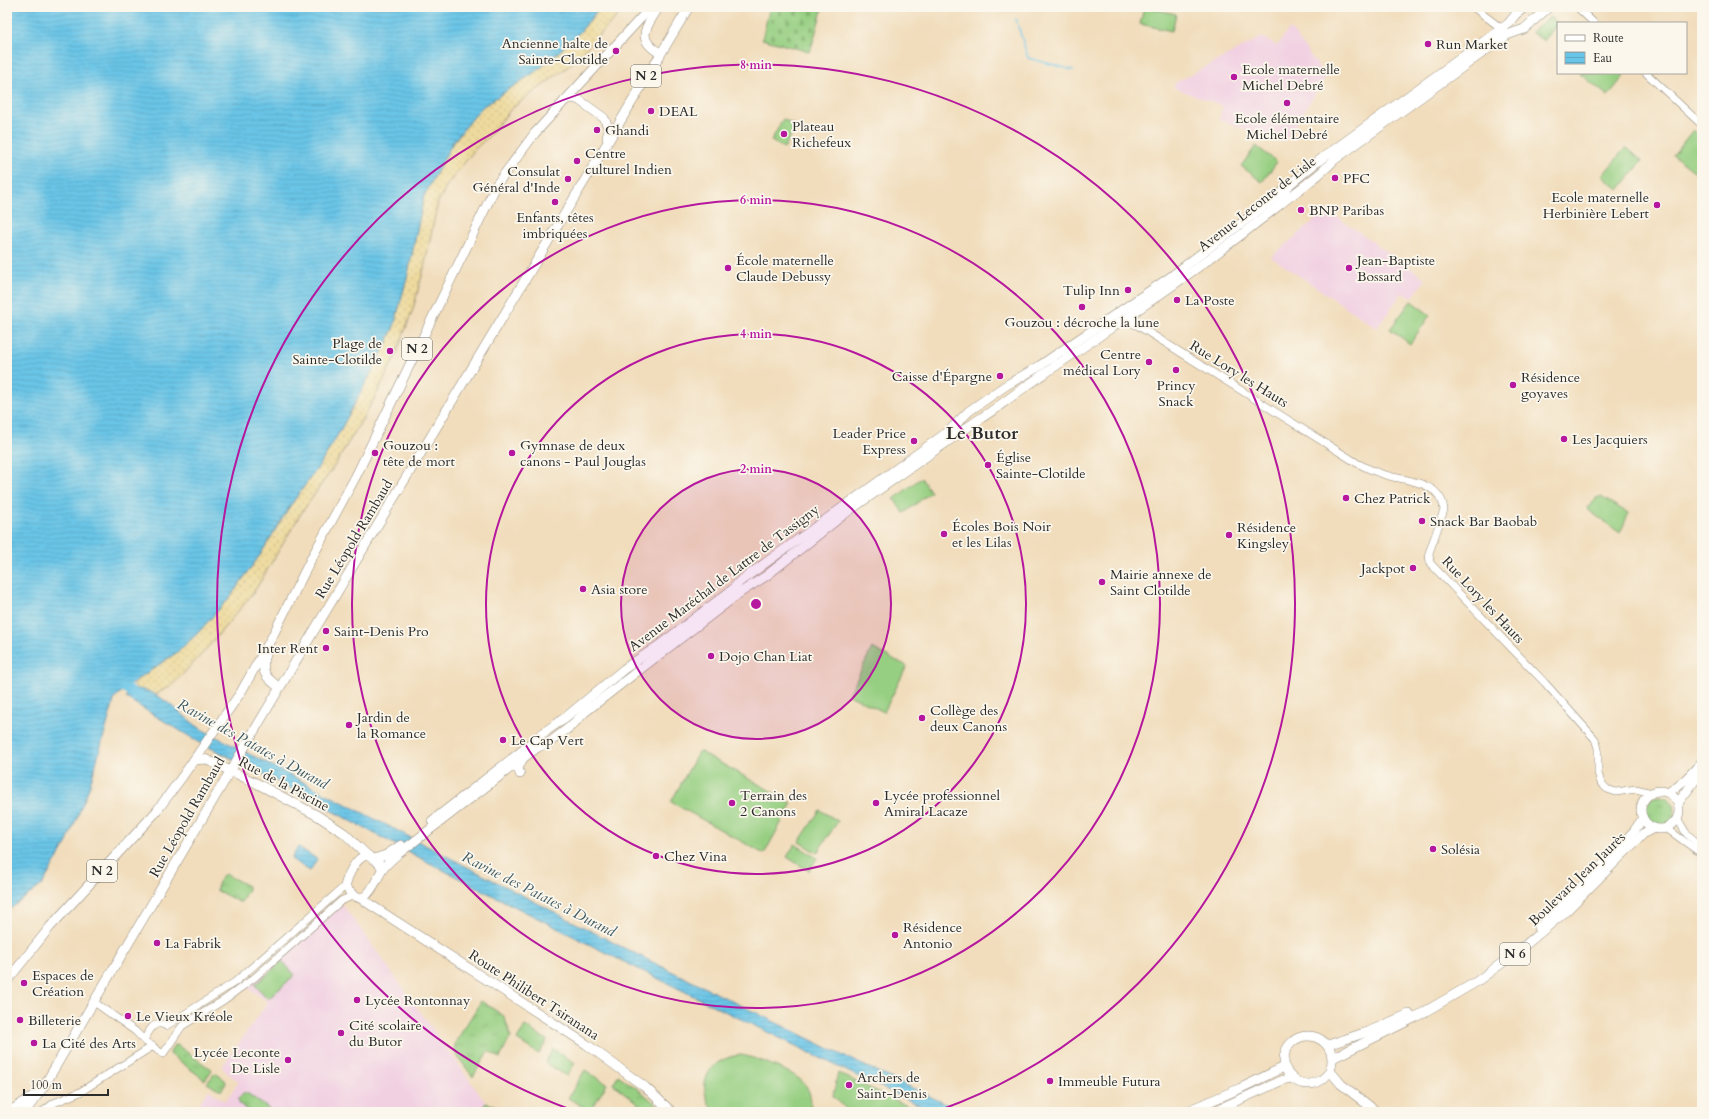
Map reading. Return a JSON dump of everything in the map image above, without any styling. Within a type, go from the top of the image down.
[{"type":"main road","name":"N 2","points":[[7,981],[50,927],[156,812],[215,731],[243,688],[272,637],[310,561],[357,474],[497,184],[535,133],[651,7]]},
{"type":"main road","points":[[659,7],[645,32],[645,39],[649,46],[660,54]]},
{"type":"main road","name":"Rue Léopold Rambaud","points":[[44,1086],[223,782],[245,748],[689,7]]},
{"type":"main road","name":"Avenue Leconte de Lisle","points":[[978,420],[989,414],[1177,284],[1324,172],[1334,160],[1504,31],[1526,7]]},
{"type":"main road","name":"Avenue Leconte de Lisle","points":[[965,414],[1005,386],[1038,368],[1170,278],[1285,190],[1290,184],[1317,162],[1504,31],[1524,29],[1549,7]]},
{"type":"main road","points":[[565,100],[572,98],[578,100],[604,118],[609,129],[605,146]]},
{"type":"main road","points":[[1129,316],[1136,324]]},
{"type":"main road","name":"Avenue Maréchal de Lattre de Tassigny","points":[[505,768],[536,738],[566,717],[624,669],[658,646],[746,577],[948,430],[965,414]]},
{"type":"main road","name":"Avenue Maréchal de Lattre de Tassigny","points":[[522,759],[570,727],[585,712],[630,677],[741,592],[766,576],[843,515],[978,420]]},
{"type":"main road","points":[[272,637],[263,667],[264,675],[280,688]]},
{"type":"main road","name":"Rue de la Piscine","points":[[194,760],[205,759],[318,816],[339,830],[355,845],[358,852],[366,857]]},
{"type":"main road","points":[[345,886],[347,880],[366,857],[386,855],[400,849],[415,838],[463,795],[522,759]]},
{"type":"main road","points":[[520,774],[518,768],[522,759]]},
{"type":"main road","points":[[1668,793],[1685,780],[1702,762]]},
{"type":"main road","points":[[1678,804],[1702,771]]},
{"type":"main road","points":[[223,782],[248,780]]},
{"type":"main road","points":[[1663,792],[1668,793],[1676,799],[1678,804],[1679,808],[1677,818],[1671,826],[1666,828],[1654,828],[1649,826],[1643,818],[1641,808],[1646,794],[1663,792]]},
{"type":"main road","name":"Boulevard Jean Jaurès","points":[[1562,910],[1634,831],[1643,818]]},
{"type":"main road","name":"Boulevard Jean Jaurès","points":[[1333,1058],[1462,988],[1562,910],[1644,833],[1654,828]]},
{"type":"main road","points":[[357,896],[366,896],[371,892],[383,869],[400,849]]},
{"type":"main road","points":[[366,857],[380,864],[383,869]]},
{"type":"main road","name":"Route Philibert Tsiranana","points":[[345,886],[357,896],[376,907],[459,963],[586,1044],[645,1087],[672,1112]]},
{"type":"main road","points":[[371,892],[376,907]]},
{"type":"main road","name":"Boulevard Jean Jaurès","points":[[1328,1045],[1413,1015]]},
{"type":"main road","points":[[1306,1036],[1314,1036],[1322,1040],[1328,1045],[1333,1058],[1330,1071],[1323,1079],[1313,1084],[1298,1082],[1291,1078],[1284,1067],[1286,1049],[1291,1042],[1306,1036]]},
{"type":"main road","points":[[1185,1112],[1241,1088],[1284,1067]]},
{"type":"main road","points":[[1330,1071],[1341,1084],[1377,1112]]},
{"type":"main road","points":[[1212,1112],[1283,1080],[1291,1078]]},
{"type":"main road","points":[[1323,1079],[1341,1084]]},
{"type":"main road","name":"N 2","points":[[9,1112],[32,1097],[44,1086]]},
{"type":"main road","points":[[24,1112],[44,1086]]},
{"type":"street","points":[[1473,7],[1504,31]]},
{"type":"street","points":[[1577,7],[1593,22]]},
{"type":"street","points":[[1647,74],[1702,125]]},
{"type":"street","points":[[1118,313],[1129,316]]},
{"type":"street","name":"Rue Lory les Hauts","points":[[1136,324],[1357,463],[1376,472],[1421,483],[1438,494],[1444,504],[1444,510],[1429,553],[1430,563],[1595,738],[1598,748],[1598,773],[1601,783],[1607,790],[1616,792],[1636,789],[1646,794]]},
{"type":"street","points":[[1677,818],[1686,833],[1702,847]]},
{"type":"street","points":[[1666,828],[1702,854]]},
{"type":"street","points":[[144,1040],[150,1030],[158,1022],[166,1026],[235,982],[345,886]]},
{"type":"street","points":[[94,1002],[135,1031],[144,1040],[163,1054],[182,1026],[245,985],[341,901],[357,896]]},
{"type":"street","points":[[135,1031],[144,1033],[150,1030]]},
{"type":"street","points":[[42,1112],[54,1103],[80,1092],[153,1046]]},
{"type":"shaded area","points":[[1289,29],[1294,33],[1326,77],[1284,142],[1219,120],[1223,106],[1174,88],[1175,83],[1262,37],[1277,46]]},
{"type":"shaded area","name":"Jean-Baptiste Bossard","points":[[1327,210],[1426,279],[1412,298],[1402,293],[1377,328],[1271,257]]},
{"type":"shaded area","name":"Cité scolaire du Butor","points":[[343,905],[486,1103],[479,1112],[193,1112],[209,1090],[225,1101],[239,1082],[222,1067],[268,1002],[248,988]]},
{"type":"green space","points":[[770,7],[823,7],[810,52],[762,39]]},
{"type":"green space","points":[[1144,7],[1176,14],[1172,31],[1140,24]]},
{"type":"green space","points":[[1550,17],[1557,22],[1544,41],[1531,32]]},
{"type":"green space","points":[[1580,74],[1621,74],[1624,76],[1608,96]]},
{"type":"green space","name":"Plateau Richefeux","points":[[783,119],[796,126],[784,148],[771,141]]},
{"type":"green space","points":[[1693,130],[1702,138],[1702,177],[1673,155]]},
{"type":"green space","points":[[1256,146],[1277,162],[1262,182],[1241,166]]},
{"type":"green space","points":[[1626,147],[1642,161],[1619,190],[1602,176]]},
{"type":"green space","points":[[1411,301],[1430,315],[1410,344],[1390,329]]},
{"type":"green space","points":[[921,478],[931,492],[904,513],[894,499]]},
{"type":"green space","points":[[1601,497],[1628,513],[1620,533],[1587,509],[1596,498]]},
{"type":"green space","points":[[872,648],[907,666],[884,712],[849,695]]},
{"type":"green space","name":"Terrain des 2 Canons","points":[[699,751],[792,803],[764,854],[671,802]]},
{"type":"green space","points":[[1660,796],[1671,800],[1675,811],[1671,822],[1660,826],[1649,822],[1645,811],[1649,800]]},
{"type":"green space","points":[[820,810],[838,821],[817,853],[799,842]]},
{"type":"green space","points":[[795,844],[817,858],[809,871],[787,857]]},
{"type":"green space","points":[[225,874],[248,886],[248,889],[241,902],[216,890],[221,877]]},
{"type":"green space","points":[[282,961],[295,975],[268,999],[255,985]]},
{"type":"green space","points":[[481,1001],[504,1016],[511,1036],[500,1058],[488,1051],[473,1077],[455,1053],[455,1043]]},
{"type":"green space","points":[[525,1026],[547,1040],[539,1054],[517,1040]]},
{"type":"green space","points":[[175,1045],[212,1070],[205,1080],[170,1054]]},
{"type":"green space","points":[[553,1049],[575,1063],[567,1076],[545,1063]]},
{"type":"green space","points":[[741,1055],[762,1061],[797,1077],[807,1088],[810,1094],[810,1112],[714,1112],[708,1102],[705,1092],[705,1083],[708,1074],[720,1061]]},
{"type":"green space","points":[[585,1070],[607,1084],[590,1111],[568,1098]]},
{"type":"green space","points":[[215,1073],[225,1080],[226,1083],[222,1090],[219,1090],[207,1083]]},
{"type":"green space","name":"Archers de Saint-Denis","points":[[838,1073],[920,1112],[849,1112],[833,1096]]},
{"type":"green space","points":[[618,1075],[643,1093],[665,1112],[649,1112],[613,1084]]},
{"type":"green space","points":[[243,1093],[247,1093],[273,1112],[252,1111],[243,1107],[238,1099]]},
{"type":"green space","points":[[486,1103],[520,1112],[479,1112]]},
{"type":"sand","name":"Plage de Sainte-Clotilde","points":[[600,7],[626,7],[570,65],[511,109],[489,136],[476,148],[447,185],[438,202],[424,268],[413,309],[396,355],[372,403],[335,465],[300,515],[254,592],[203,653],[173,684],[155,695],[136,689],[134,683],[135,681],[176,653],[197,634],[230,597],[260,555],[290,506],[321,463],[340,431],[385,347],[394,326],[408,274],[424,196],[453,142],[482,107],[535,72],[551,59],[590,20]]},
{"type":"water","points":[[7,7],[600,7],[580,32],[551,59],[535,72],[482,107],[453,142],[424,196],[408,274],[394,326],[385,347],[340,431],[321,463],[290,506],[260,555],[230,597],[197,634],[176,653],[135,681],[115,697],[89,788],[67,842],[42,885],[7,911]]},
{"type":"water","name":"Ravine des Patates à Durand","points":[[134,689],[153,693],[162,698],[203,730],[622,947],[850,1059],[963,1112],[934,1112],[616,958],[437,867],[263,774],[197,741],[126,698],[127,693]]},
{"type":"water","points":[[298,847],[317,859],[310,871],[291,859]]},
{"type":"waterway","points":[[1016,19],[1028,58],[1073,70]]},
{"type":"waterway","name":"Ravine des Patates à Durand","points":[[125,688],[140,697]]},
{"type":"place","name":"Run Market","points":[[1428,44]]},
{"type":"place","name":"Ancienne halte de Sainte-Clotilde","points":[[616,51]]},
{"type":"place","name":"Ecole maternelle Michel Debré","points":[[1234,77]]},
{"type":"place","name":"Ecole élémentaire Michel Debré","points":[[1287,103]]},
{"type":"place","name":"DEAL","points":[[651,111]]},
{"type":"place","name":"Ghandi","points":[[597,130]]},
{"type":"place","name":"Plateau Richefeux","points":[[784,134]]},
{"type":"place","name":"Centre culturel Indien","points":[[577,161]]},
{"type":"place","name":"PFC","points":[[1335,178]]},
{"type":"place","name":"Consulat Général d'Inde","points":[[568,179]]},
{"type":"place","name":"Enfants, têtes imbriquées","points":[[555,202]]},
{"type":"place","name":"Ecole maternelle Herbinière Lebert","points":[[1657,205]]},
{"type":"place","name":"BNP Paribas","points":[[1301,210]]},
{"type":"place","name":"École maternelle Claude Debussy","points":[[728,268]]},
{"type":"place","name":"Jean-Baptiste Bossard","points":[[1349,268]]},
{"type":"place","name":"Tulip Inn","points":[[1128,290]]},
{"type":"place","name":"La Poste","points":[[1177,300]]},
{"type":"place","name":"Gouzou : décroche la lune","points":[[1082,307]]},
{"type":"place","name":"Plage de Sainte-Clotilde","points":[[390,351]]},
{"type":"place","name":"Centre médical Lory","points":[[1149,362]]},
{"type":"place","name":"Princy Snack","points":[[1176,370]]},
{"type":"place","name":"Caisse d'Épargne","points":[[1000,376]]},
{"type":"place","name":"Résidence goyaves","points":[[1513,385]]},
{"type":"place","name":"Les Jacquiers","points":[[1564,439]]},
{"type":"place","name":"Leader Price Express","points":[[914,441]]},
{"type":"place","name":"Gouzou : tête de mort","points":[[375,453]]},
{"type":"place","name":"Gymnase de deux canons - Paul Jouglas","points":[[512,453]]},
{"type":"place","name":"Église Sainte-Clotilde","points":[[988,465]]},
{"type":"place","name":"Chez Patrick","points":[[1346,498]]},
{"type":"place","name":"Snack Bar Baobab","points":[[1422,521]]},
{"type":"place","name":"Écoles Bois Noir et les Lilas","points":[[944,534]]},
{"type":"place","name":"Résidence Kingsley","points":[[1229,535]]},
{"type":"place","name":"Jackpot","points":[[1413,568]]},
{"type":"place","name":"Mairie annexe de Saint Clotilde","points":[[1102,582]]},
{"type":"place","name":"Asia store","points":[[583,589]]},
{"type":"place","name":"Saint-Denis Pro","points":[[326,631]]},
{"type":"place","name":"Inter Rent","points":[[326,648]]},
{"type":"place","name":"Dojo Chan Liat","points":[[711,656]]},
{"type":"place","name":"Collège des deux Canons","points":[[922,718]]},
{"type":"place","name":"Jardin de la Romance","points":[[349,725]]},
{"type":"place","name":"Le Cap Vert","points":[[503,740]]},
{"type":"place","name":"Terrain des 2 Canons","points":[[732,803]]},
{"type":"place","name":"Lycée professionnel Amiral Lacaze","points":[[876,803]]},
{"type":"place","name":"Solésia","points":[[1433,849]]},
{"type":"place","name":"Chez Vina","points":[[656,856]]},
{"type":"place","name":"Résidence Antonio","points":[[895,935]]},
{"type":"place","name":"La Fabrik","points":[[157,943]]},
{"type":"place","name":"Espaces de Création","points":[[24,983]]},
{"type":"place","name":"Lycée Rontonnay","points":[[357,1000]]},
{"type":"place","name":"Le Vieux Kréole","points":[[128,1016]]},
{"type":"place","name":"Billeterie","points":[[20,1020]]},
{"type":"place","name":"Cité scolaire du Butor","points":[[341,1033]]},
{"type":"place","name":"La Cité des Arts","points":[[34,1043]]},
{"type":"place","name":"Lycée Leconte De Lisle","points":[[288,1060]]},
{"type":"place","name":"Immeuble Futura","points":[[1050,1081]]},
{"type":"place","name":"Archers de Saint-Denis","points":[[849,1085]]},
{"type":"district","name":"Le Butor","points":[[982,433]]}]
